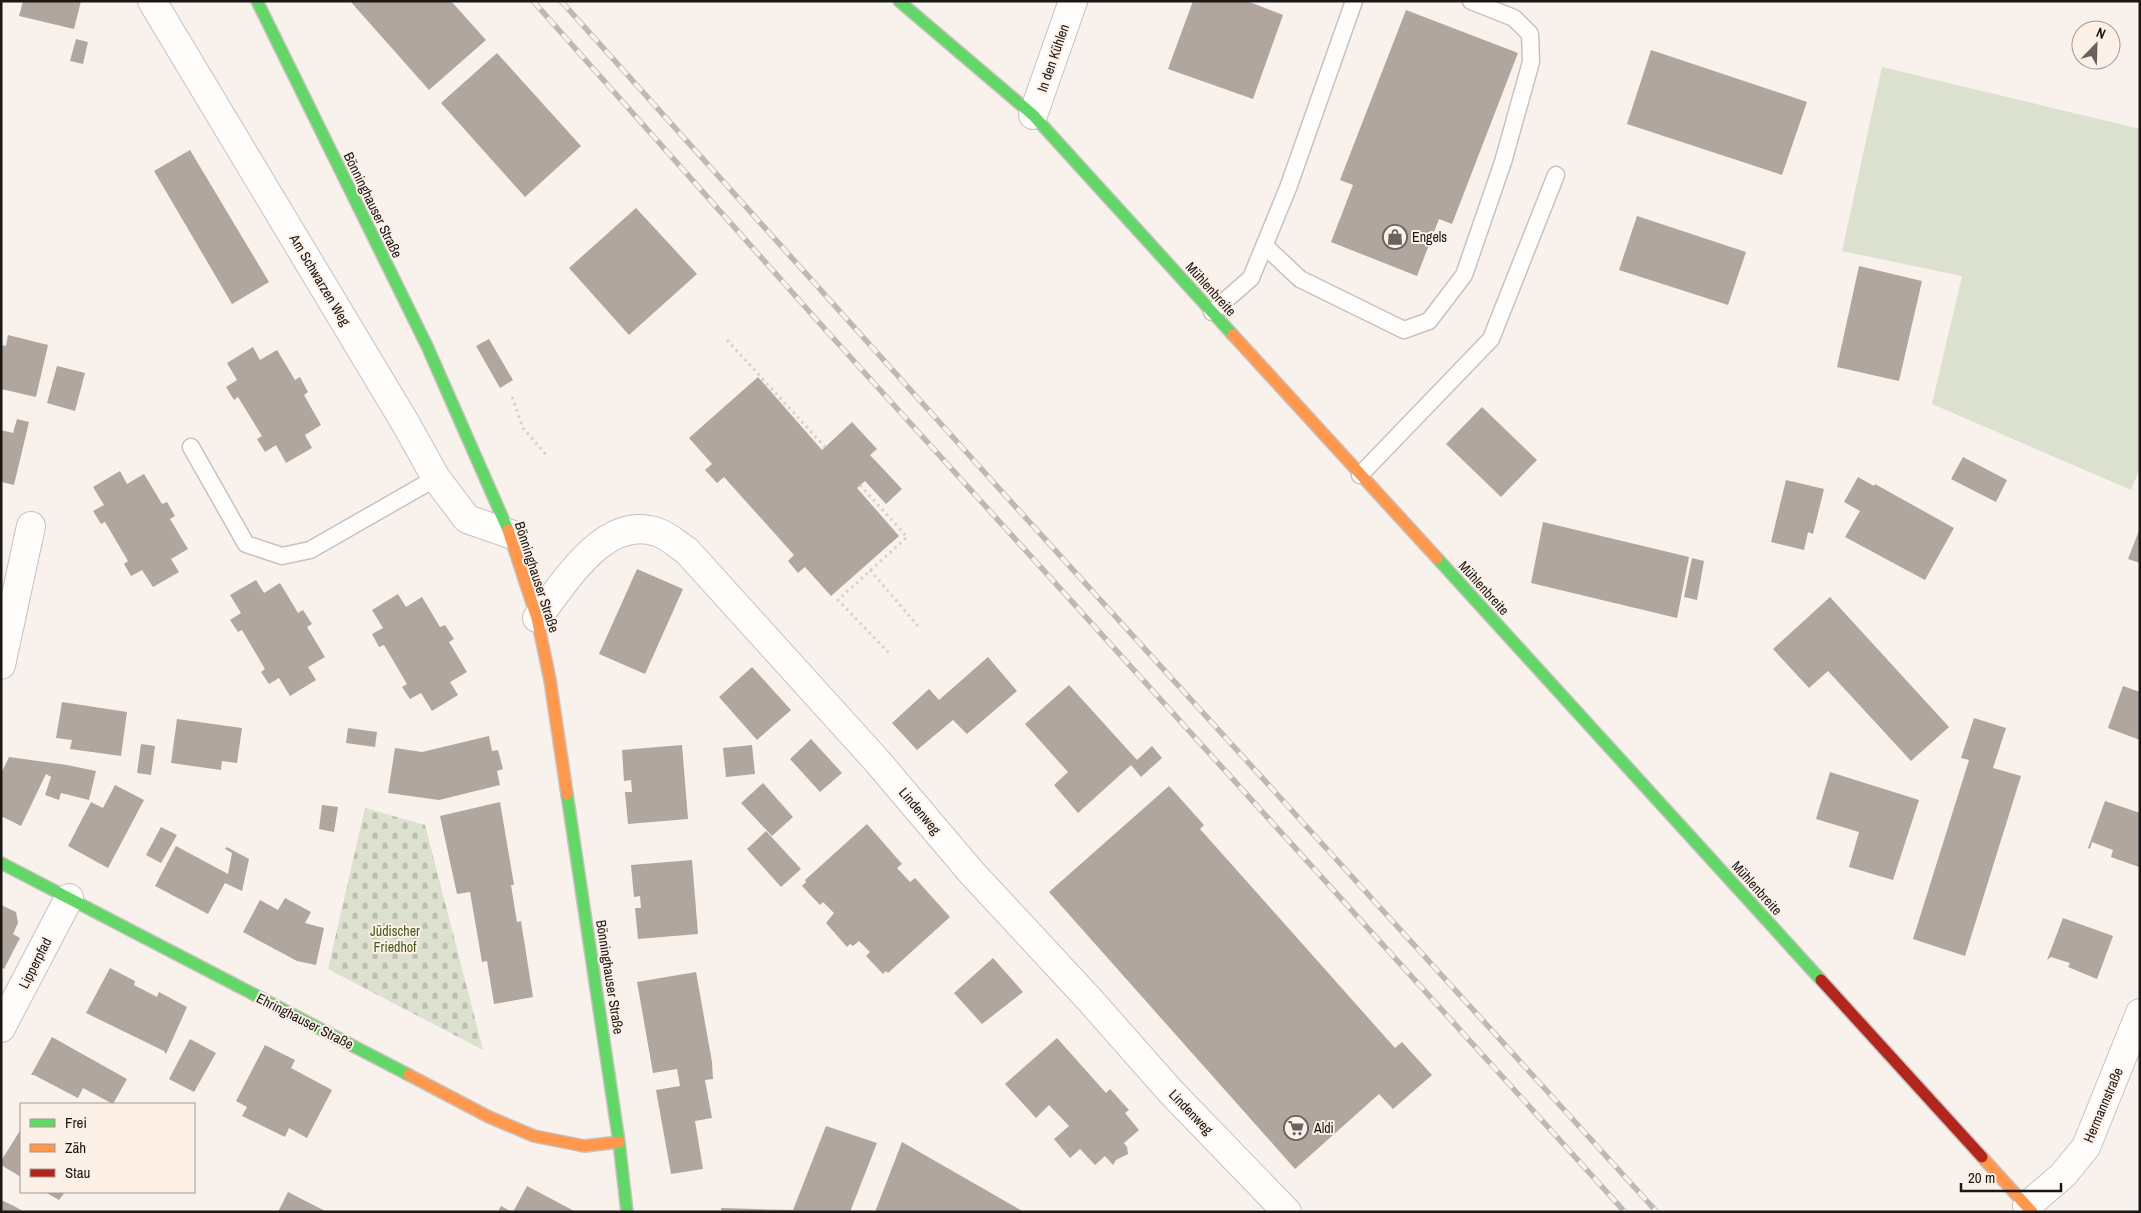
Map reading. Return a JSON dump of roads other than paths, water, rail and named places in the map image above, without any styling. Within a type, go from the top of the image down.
[{"type":"street","name":"Am Schwarzen Weg","points":[[152,1],[406,424],[436,478],[467,519],[510,534]]},
{"type":"street","name":"Bönninghauser Straße","points":[[257,1],[427,346],[510,534],[537,618],[550,680],[619,1142],[627,1212]]},
{"type":"street","name":"Mühlenbreite","points":[[899,1],[1033,116],[2030,1209]]},
{"type":"street","name":"In den Kühlen","points":[[1033,116],[1073,1]]},
{"type":"street","points":[[1,665],[31,526]]},
{"type":"street","name":"Lindenweg","points":[[537,618],[595,546],[626,529],[657,532],[687,551],[877,761],[972,873],[1089,999],[1172,1093],[1286,1212]]},
{"type":"street","name":"Ehringhauser Straße","points":[[1,863],[489,1117],[534,1136],[584,1146],[619,1142]]},
{"type":"street","name":"Lipperpfad","points":[[1,1028],[69,898]]},
{"type":"street","name":"Hermannstraße","points":[[2030,1209],[2063,1175],[2086,1147],[2140,1013]]},
{"type":"lane","points":[[1212,312],[1251,278],[1288,188],[1354,1]]},
{"type":"lane","points":[[1265,246],[1300,279],[1404,330],[1429,321],[1464,275],[1502,162],[1531,62],[1530,34],[1514,18],[1471,1]]},
{"type":"lane","points":[[1360,475],[1491,339],[1556,175]]},
{"type":"lane","points":[[190,447],[246,544],[282,556],[310,550],[436,478]]},
{"type":"railway","points":[[533,1],[824,328],[1625,1212]]},
{"type":"railway","points":[[561,1],[1004,494],[1657,1212]]},
{"type":"place","name":"Engels","points":[[1395,237]]},
{"type":"place","name":"Aldi","points":[[1296,1128]]},
{"type":"park label","name":"Jüdischer Friedhof","points":[[395,940]]}]
